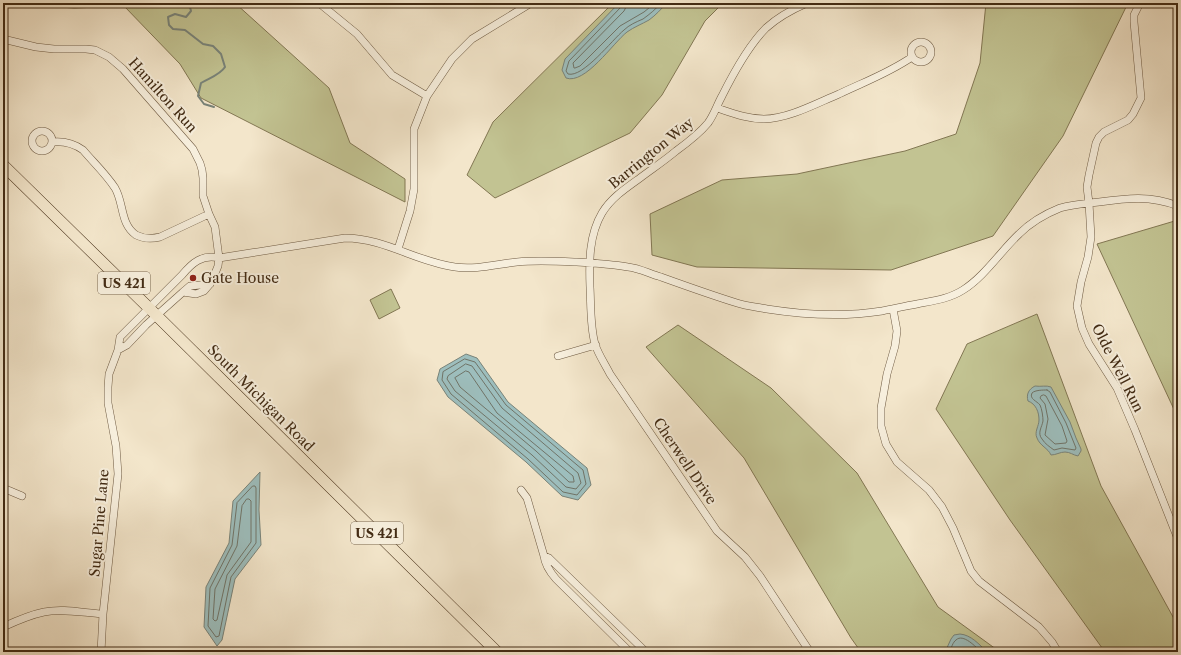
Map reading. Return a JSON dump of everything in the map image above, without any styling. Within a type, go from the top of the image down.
[{"type":"main road","name":"South Michigan Road","points":[[3,165],[497,652]]},
{"type":"street","points":[[319,3],[357,34],[392,75],[427,96]]},
{"type":"street","points":[[398,249],[410,211],[414,189],[414,129],[427,96],[452,58],[472,39],[531,3]]},
{"type":"street","name":"Barrington Way","points":[[590,263],[596,226],[602,213],[609,204],[624,190],[668,158],[701,131],[717,108],[721,96],[747,52],[766,28],[795,8],[807,3]]},
{"type":"street","name":"Olde Well Run","points":[[1140,3],[1134,15],[1134,22],[1141,98],[1133,114],[1128,120],[1104,132],[1096,143],[1087,187],[1091,237],[1077,306],[1082,328],[1089,344],[1117,388],[1178,539]]},
{"type":"street","name":"Hamilton Run","points":[[3,39],[36,47],[95,50],[116,62],[193,149],[200,162],[203,178],[203,196],[208,214],[214,227],[219,258]]},
{"type":"street","points":[[717,108],[750,118],[776,118],[791,114],[875,78],[898,67],[912,57]]},
{"type":"street","points":[[53,142],[64,142],[83,150],[112,183],[119,197],[124,220],[131,231],[139,236],[153,239],[160,237],[208,214]]},
{"type":"street","points":[[153,312],[191,264],[196,260],[215,257],[219,258],[345,238],[368,240],[398,249],[418,258],[453,267],[465,268],[518,262],[546,261],[630,267],[739,304],[821,315],[857,315],[945,298],[956,294],[976,280],[1018,234],[1032,222],[1063,207],[1128,198],[1157,199],[1178,206]]},
{"type":"street","points":[[153,312],[183,292],[196,294],[204,291],[210,284],[216,271],[219,258]]},
{"type":"street","name":"Cherwell Drive","points":[[590,263],[592,321],[596,345],[599,354],[610,374],[717,531],[744,557],[760,576],[810,652]]},
{"type":"street","points":[[893,309],[897,331],[881,408],[881,426],[886,444],[897,462],[929,490],[942,507],[972,571],[979,581],[1039,627],[1052,642],[1058,652]]},
{"type":"street","name":"Sugar Pine Lane","points":[[101,652],[103,614],[118,474],[116,446],[108,403],[109,374],[118,350],[127,344],[146,325],[153,312]]},
{"type":"street","points":[[558,356],[596,345]]},
{"type":"street","points":[[3,488],[22,496]]},
{"type":"street","points":[[521,490],[527,498],[545,562],[550,572],[584,608],[630,652]]},
{"type":"street","points":[[544,556],[549,558],[646,652]]},
{"type":"street","points":[[584,608],[592,599]]},
{"type":"street","points":[[3,627],[24,617],[45,612],[59,611],[103,614]]},
{"type":"green space","points":[[16,3],[235,3],[329,88],[350,143],[405,179],[405,202],[201,98],[180,64],[124,6],[74,8]]},
{"type":"green space","points":[[613,3],[723,3],[705,21],[662,95],[630,133],[495,198],[467,175],[493,122]]},
{"type":"green space","points":[[986,3],[1128,3],[1063,136],[993,236],[891,270],[697,267],[652,255],[650,214],[722,180],[797,174],[905,151],[956,134],[980,63]]},
{"type":"green space","points":[[1178,220],[1178,418],[1097,244]]},
{"type":"green space","points":[[391,289],[400,308],[379,319],[370,300]]},
{"type":"green space","points":[[1037,314],[1101,486],[1178,626],[1178,652],[1105,652],[1010,520],[936,409],[967,344]]},
{"type":"green space","points":[[678,325],[771,388],[857,473],[938,607],[1000,652],[861,652],[851,638],[744,458],[646,347]]},
{"type":"water","points":[[619,3],[667,3],[649,20],[621,37],[598,62],[582,75],[574,78],[566,78],[562,70],[565,59]]},
{"type":"water","points":[[466,354],[477,358],[508,402],[587,468],[591,485],[578,500],[562,496],[526,462],[448,397],[437,380],[440,369]]},
{"type":"water","points":[[1035,386],[1051,387],[1070,422],[1081,449],[1078,456],[1068,452],[1051,455],[1038,441],[1036,434],[1039,422],[1038,414],[1035,406],[1028,401],[1027,398],[1028,392]]},
{"type":"water","points":[[260,472],[259,510],[261,545],[235,579],[222,640],[217,646],[204,627],[206,587],[229,543],[233,501]]},
{"type":"water","points":[[960,634],[971,638],[987,652],[945,652],[954,635]]},
{"type":"waterway","points":[[189,3],[191,11],[186,17],[175,14],[168,17],[169,25],[173,29],[185,30],[203,44],[213,46],[221,54],[225,67],[223,70],[201,83],[198,96],[204,104],[214,107]]},
{"type":"place","name":"Gate House","points":[[193,278]]}]
